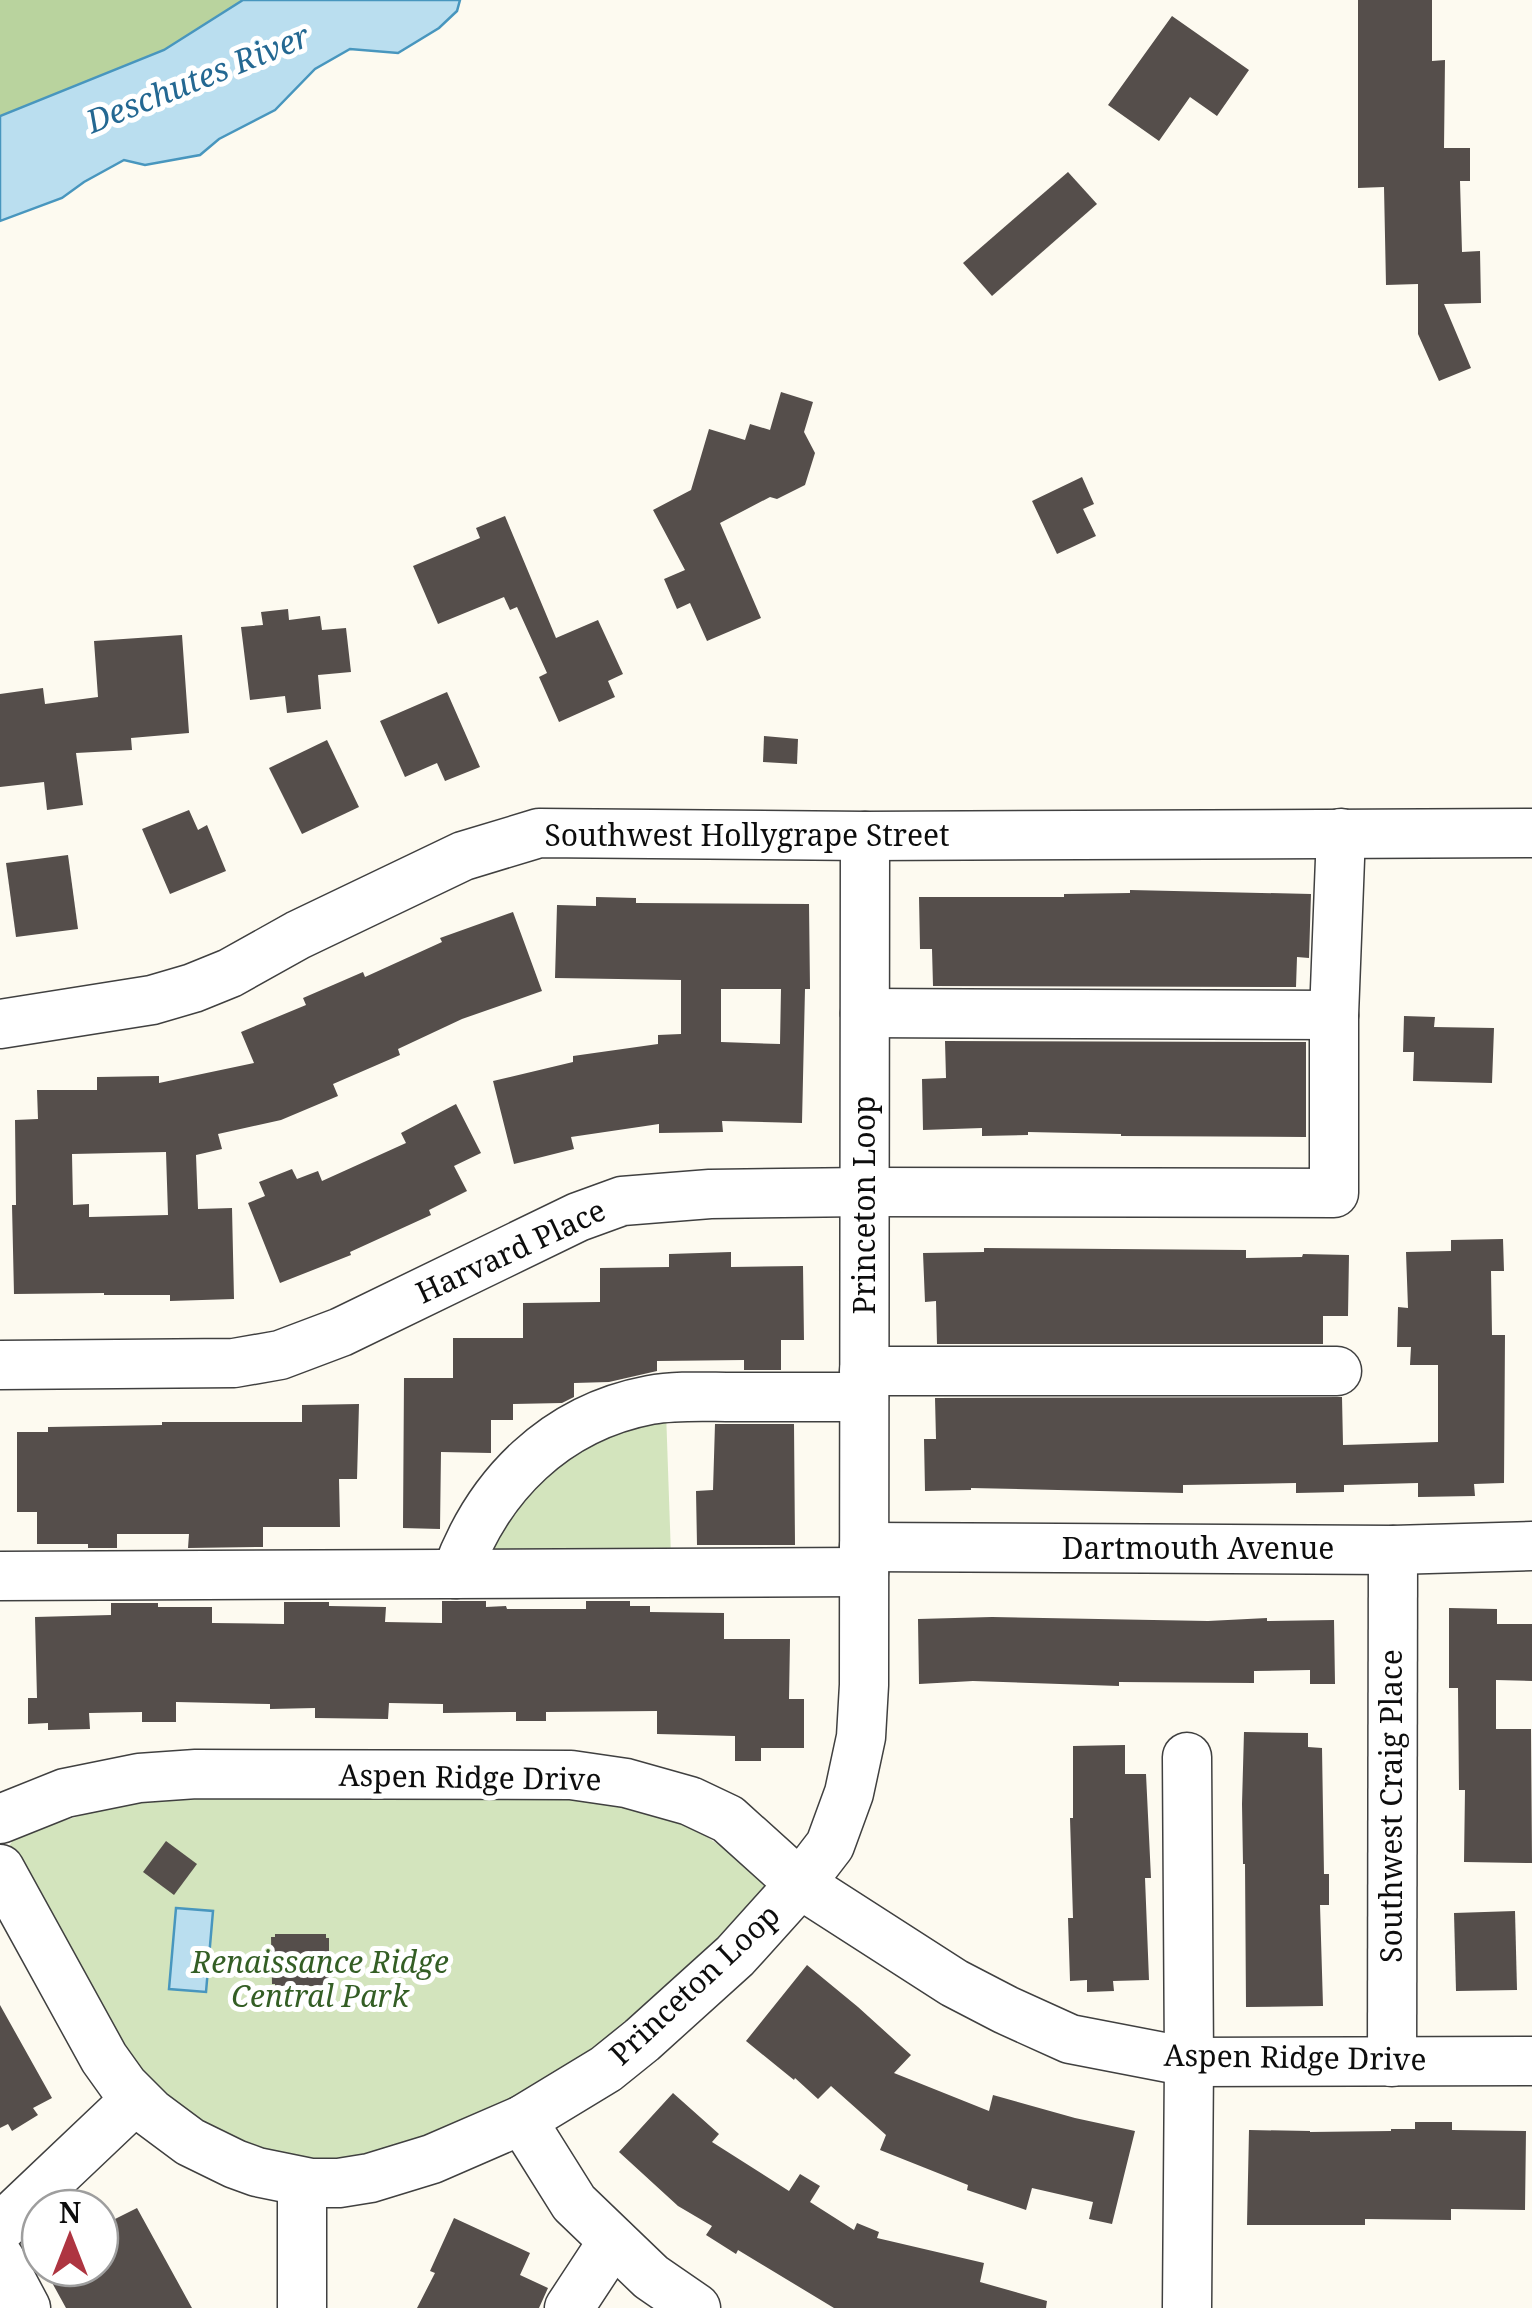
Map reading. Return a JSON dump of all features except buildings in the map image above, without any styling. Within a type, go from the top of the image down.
[{"type":"street","name":"Southwest Hollygrape Street","points":[[0,1024],[152,1000],[194,988],[463,856],[538,833],[1532,833]]},
{"type":"street","points":[[865,1013],[1334,1015],[1341,833]]},
{"type":"street","name":"Princeton Loop","points":[[0,1870],[104,2058],[136,2099],[172,2130],[220,2157],[257,2172],[302,2182],[339,2183],[381,2176],[432,2159],[522,2120],[606,2069],[735,1956],[800,1884],[830,1846],[850,1792],[861,1737],[865,836]]},
{"type":"street","name":"Harvard Place","points":[[0,1365],[234,1363],[266,1359],[329,1338],[557,1227],[609,1205],[636,1199],[865,1192],[1334,1193],[1334,1015]]},
{"type":"street","points":[[456,1574],[477,1525],[512,1476],[548,1443],[598,1415],[629,1405],[664,1398],[864,1384],[1336,1371]]},
{"type":"street","name":"Dartmouth Avenue","points":[[0,1576],[456,1574],[864,1560],[1532,1546]]},
{"type":"street","name":"Southwest Craig Place","points":[[1392,2062],[1393,1550]]},
{"type":"street","points":[[1187,2308],[1188,1757]]},
{"type":"street","name":"Aspen Ridge Drive","points":[[0,1819],[66,1793],[139,1778],[196,1774],[572,1775],[626,1783],[690,1802],[728,1819],[800,1884],[954,1983],[1070,2039],[1189,2062],[1532,2061]]},
{"type":"street","points":[[0,2228],[136,2099]]},
{"type":"street","points":[[522,2120],[574,2203],[651,2277],[696,2308]]},
{"type":"street","points":[[302,2182],[302,2308]]},
{"type":"street","points":[[568,2308],[614,2240]]},
{"type":"street","points":[[0,2259],[26,2308]]},
{"type":"green space","points":[[0,0],[243,0],[164,50],[0,116]]},
{"type":"green space","points":[[666,1411],[671,1556],[476,1560],[506,1506],[574,1447]]},
{"type":"green space","name":"Renaissance Ridge Central Park","points":[[585,1798],[654,1811],[699,1832],[766,1882],[766,1895],[744,1920],[730,1926],[650,2002],[584,2055],[469,2126],[448,2126],[348,2166],[260,2158],[148,2092],[10,1856],[15,1835],[120,1804],[182,1799]]},
{"type":"water","name":"Deschutes River","points":[[243,0],[460,0],[457,11],[439,28],[398,53],[350,49],[315,69],[275,110],[219,139],[200,155],[145,165],[124,160],[62,198],[0,221],[0,116],[164,50]]},
{"type":"water","points":[[176,1908],[213,1911],[206,1992],[169,1989]]}]
